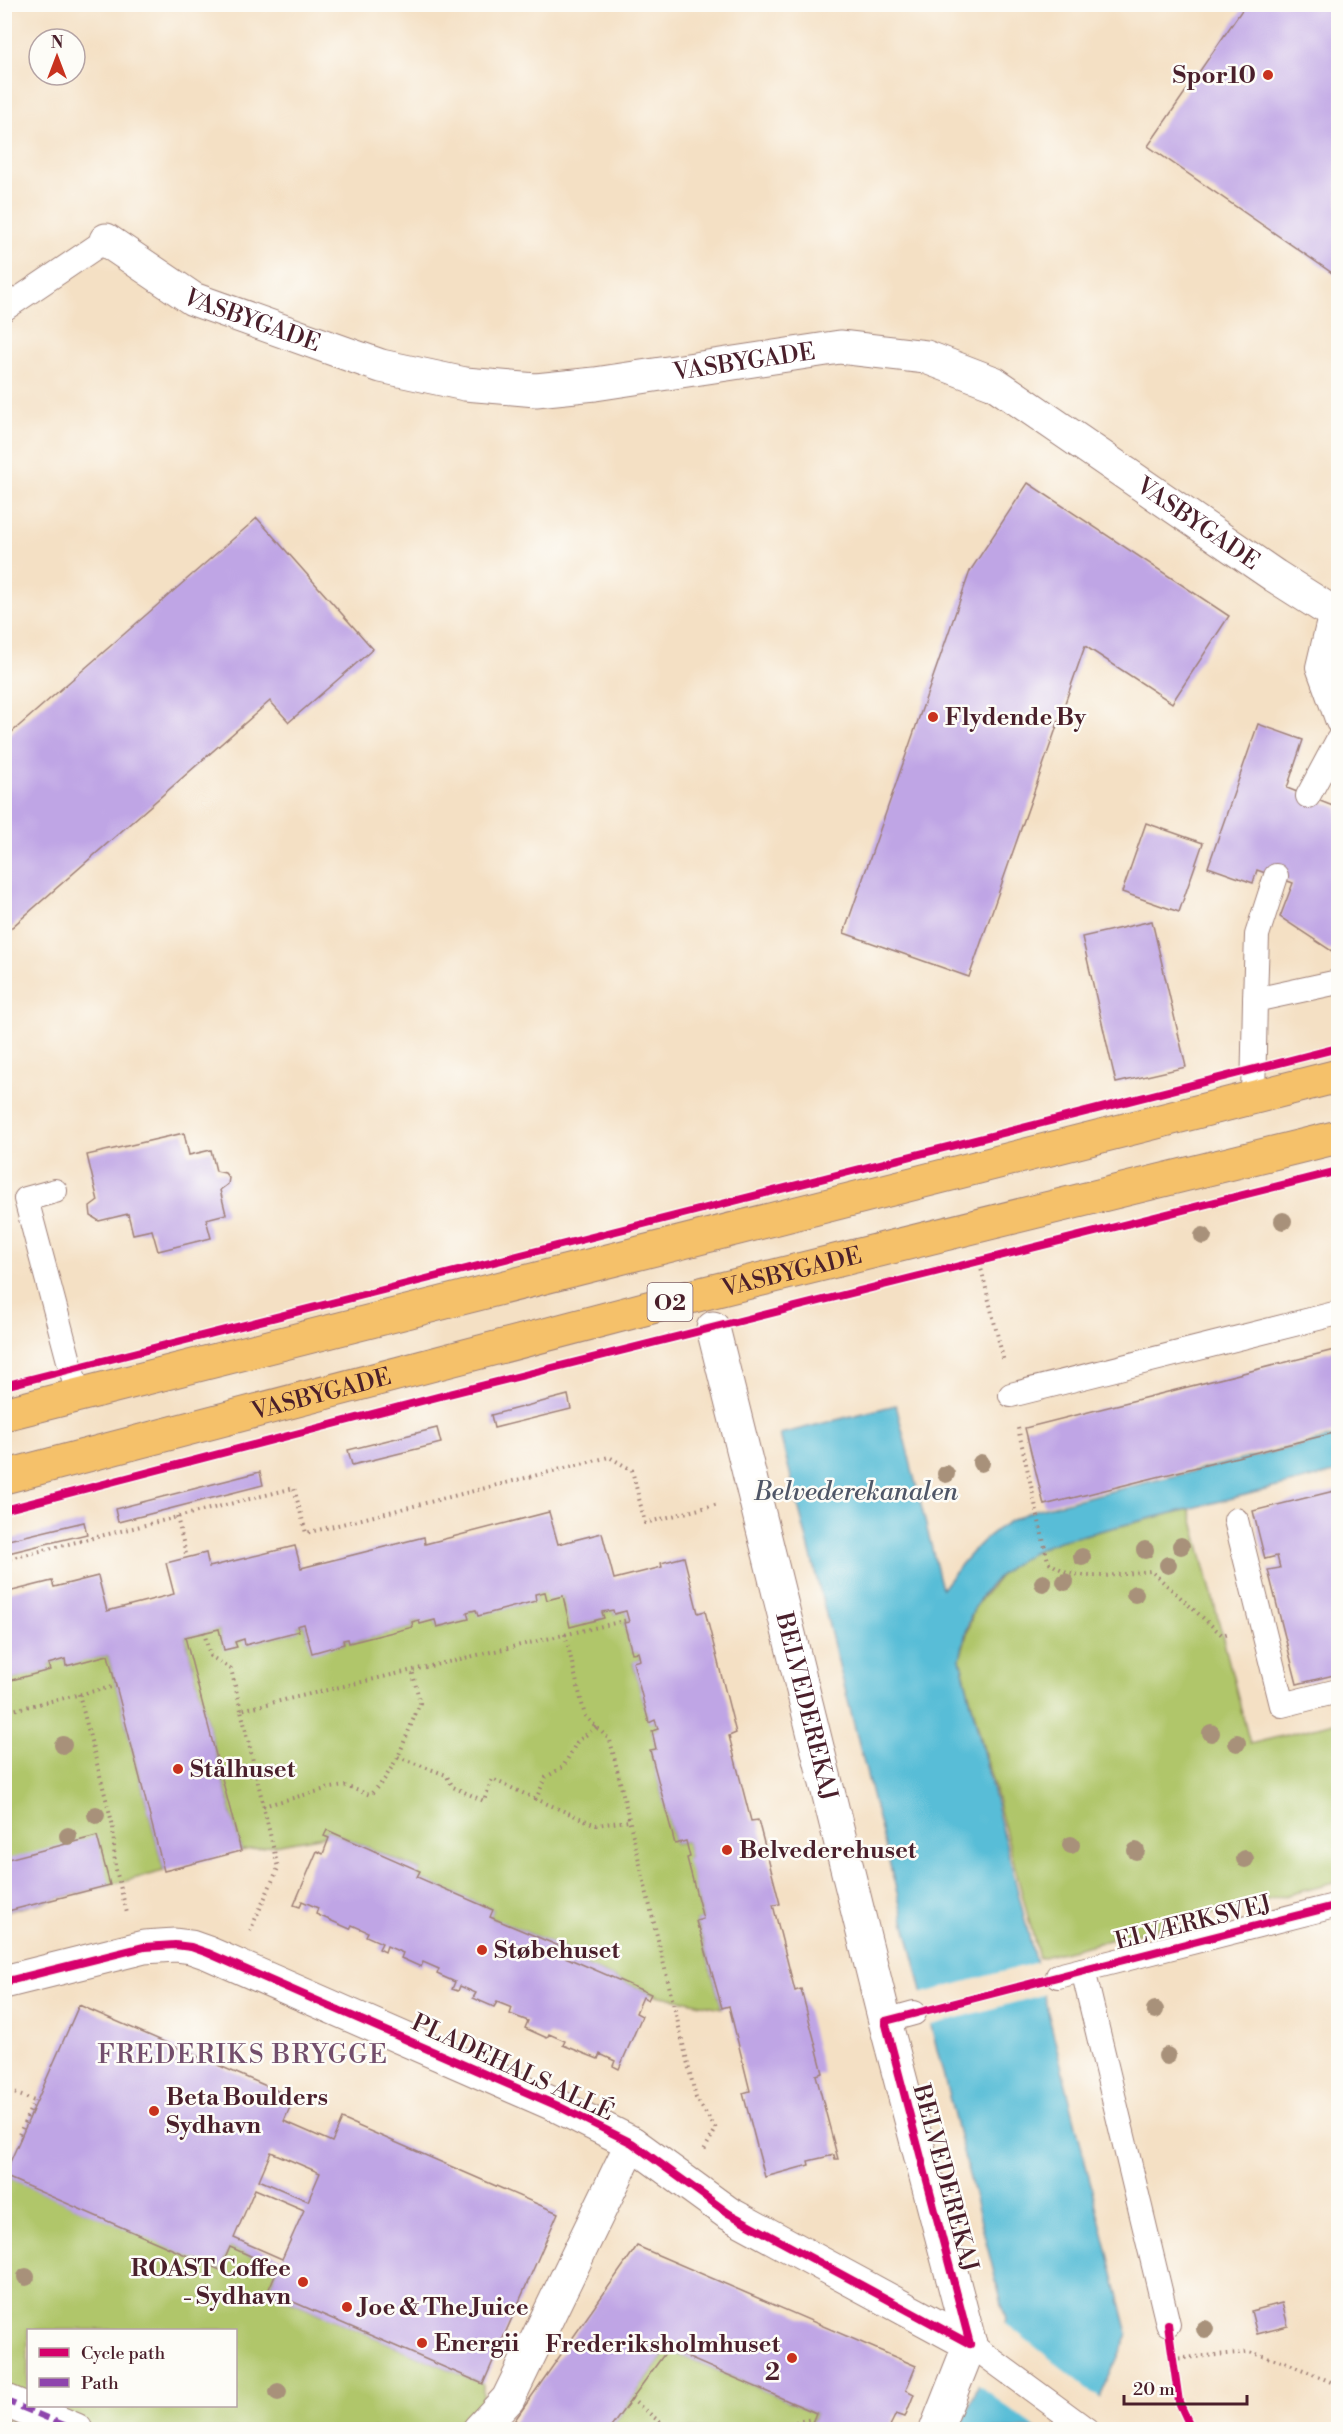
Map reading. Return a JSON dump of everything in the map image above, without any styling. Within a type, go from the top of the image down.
[{"type":"main road","name":"O2","points":[[4,1414],[1338,1076]]},
{"type":"main road","name":"VASBYGADE","points":[[4,1477],[705,1293],[1338,1137]]},
{"type":"street","name":"VASBYGADE","points":[[106,240],[193,299],[381,366],[465,384],[536,390],[595,384],[840,347],[926,357],[994,383],[1275,576],[1335,614]]},
{"type":"street","name":"BELVEDEREKAJ","points":[[713,1328],[755,1495],[900,2017],[970,2344]]},
{"type":"street","name":"PLADEHALS ALLÉ","points":[[4,1982],[137,1949],[159,1945],[191,1947],[547,2101],[632,2144],[728,2213],[970,2344]]},
{"type":"street","points":[[479,2430],[508,2399],[632,2144]]},
{"type":"street","points":[[936,2430],[970,2344]]},
{"type":"street","points":[[4,2400],[76,2430]]},
{"type":"lane","points":[[4,309],[106,240]]},
{"type":"lane","points":[[1335,614],[1318,667],[1338,722]]},
{"type":"lane","points":[[1308,796],[1338,740]]},
{"type":"lane","points":[[1253,1098],[1257,935],[1276,876]]},
{"type":"lane","points":[[1255,1000],[1338,982]]},
{"type":"lane","points":[[55,1191],[26,1199],[78,1395]]},
{"type":"lane","points":[[705,1293],[713,1328]]},
{"type":"lane","points":[[1011,1395],[1338,1314]]},
{"type":"lane","points":[[1236,1520],[1282,1705],[1338,1691]]},
{"type":"lane","name":"ELVÆRKSVEJ","points":[[1058,1976],[1338,1905]]},
{"type":"lane","points":[[1083,1970],[1168,2325]]},
{"type":"lane","points":[[970,2344],[1087,2430]]},
{"type":"path","points":[[968,1264],[991,1258]]},
{"type":"path","points":[[4,1560],[294,1488],[306,1533],[609,1457],[632,1470],[645,1523],[755,1495]]},
{"type":"path","points":[[1036,1510],[1048,1561],[1057,1568],[1083,1577],[1151,1571],[1222,1635],[1262,1625]]},
{"type":"path","points":[[177,1517],[187,1558]]},
{"type":"path","points":[[241,1710],[628,1620]]},
{"type":"path","points":[[204,1632],[210,1656],[231,1669],[278,1868],[235,1965]]},
{"type":"path","points":[[565,1634],[585,1716],[610,1740],[696,2098],[716,2129],[685,2182]]},
{"type":"path","points":[[263,1806],[345,1786],[370,1795],[384,1780],[398,1757],[420,1703],[412,1670]]},
{"type":"path","points":[[4,1712],[116,1686]]},
{"type":"path","points":[[79,1694],[113,1826],[115,1866],[137,1949]]},
{"type":"path","points":[[536,1799],[546,1777],[563,1767],[577,1742],[596,1727]]},
{"type":"path","points":[[398,1757],[446,1775],[453,1787],[484,1801],[492,1779],[596,1825],[629,1821]]},
{"type":"path","points":[[4,2089],[35,2102],[18,2137],[21,2138]]},
{"type":"path","points":[[1173,2360],[1249,2352],[1285,2361],[1338,2385]]},
{"type":"path","points":[[631,2398],[670,2430]]},
{"type":"path","points":[[748,2430],[813,2419]]},
{"type":"green space","points":[[1190,1509],[1250,1744],[1338,1722],[1338,1882],[1039,1958],[960,1659],[974,1608],[1003,1572],[1038,1548]]},
{"type":"green space","points":[[545,1592],[563,1596],[571,1626],[603,1618],[602,1612],[613,1610],[614,1614],[626,1611],[629,1622],[624,1623],[632,1653],[638,1652],[640,1660],[633,1663],[649,1722],[655,1720],[658,1729],[652,1731],[656,1749],[650,1750],[675,1844],[686,1841],[703,1919],[696,1921],[697,1927],[699,1927],[722,2008],[651,1994],[563,1956],[566,1949],[490,1917],[493,1910],[417,1877],[420,1870],[327,1830],[324,1836],[241,1851],[185,1637],[219,1629],[224,1649],[237,1647],[235,1642],[244,1639],[246,1645],[298,1631],[297,1626],[304,1624],[312,1652],[344,1644],[343,1640],[348,1639],[350,1643],[413,1627],[412,1622],[435,1620],[437,1627],[468,1619],[467,1612],[476,1610],[478,1615],[536,1601],[535,1594]]},
{"type":"green space","points":[[108,1655],[164,1871],[5,1912],[4,1682],[49,1670],[48,1664],[65,1659],[66,1665]]},
{"type":"green space","points":[[5,2176],[220,2269],[230,2247],[278,2268],[268,2291],[483,2384],[483,2429],[28,2430],[5,2419]]},
{"type":"green space","points":[[668,2349],[816,2413],[809,2429],[609,2430]]},
{"type":"water","name":"Belvederekanalen","points":[[896,1405],[942,1589],[986,1538],[1012,1520],[1028,1513],[1338,1436],[1338,1472],[1059,1541],[1034,1552],[1010,1567],[989,1586],[969,1621],[960,1659],[1128,2334],[1086,2429],[960,2429],[1006,2320],[780,1434]]},
{"type":"pier","points":[[1038,1962],[1046,1994],[928,2026],[920,1994]]},
{"type":"pier","points":[[1004,2322],[1101,2399],[1088,2429],[1037,2429],[977,2384]]},
{"type":"building","name":"Spor10","points":[[1246,4],[1338,4],[1338,277],[1148,146]]},
{"type":"building","points":[[1028,483],[1229,616],[1172,703],[1085,646],[969,977],[844,933],[970,571]]},
{"type":"building","points":[[257,518],[373,649],[289,722],[270,701],[4,934],[4,739]]},
{"type":"building","points":[[1258,724],[1303,740],[1287,788],[1338,808],[1338,943],[1333,952],[1280,917],[1293,883],[1257,870],[1253,883],[1208,867]]},
{"type":"building","points":[[1146,823],[1203,843],[1179,912],[1122,892]]},
{"type":"building","points":[[1152,921],[1186,1067],[1116,1083],[1082,937]]},
{"type":"building","points":[[184,1133],[189,1155],[211,1150],[216,1171],[225,1173],[229,1178],[228,1184],[220,1190],[226,1214],[206,1219],[211,1238],[158,1251],[152,1230],[133,1234],[128,1214],[99,1221],[91,1216],[90,1207],[98,1201],[87,1155]]},
{"type":"building","points":[[1338,1349],[1338,1432],[1044,1505],[1025,1428]]},
{"type":"building","points":[[568,1395],[571,1409],[494,1428],[491,1415]]},
{"type":"building","points":[[437,1428],[441,1443],[352,1465],[348,1450]]},
{"type":"building","points":[[260,1472],[263,1485],[118,1522],[115,1509]]},
{"type":"building","points":[[1338,1490],[1338,1674],[1297,1684],[1268,1570],[1280,1568],[1277,1556],[1265,1559],[1253,1511]]},
{"type":"building","name":"Belvederehuset","points":[[549,1512],[558,1544],[602,1533],[614,1579],[662,1567],[661,1563],[684,1557],[698,1613],[705,1611],[736,1733],[729,1736],[751,1821],[758,1820],[780,1904],[773,1905],[795,1991],[801,1989],[823,2073],[816,2075],[838,2159],[835,2159],[834,2155],[808,2161],[809,2165],[765,2177],[743,2093],[750,2091],[729,2006],[722,2008],[696,1921],[703,1919],[687,1858],[690,1857],[686,1841],[675,1844],[650,1750],[656,1749],[652,1731],[658,1729],[655,1720],[649,1723],[633,1662],[640,1660],[638,1652],[632,1653],[624,1623],[629,1622],[626,1611],[614,1614],[613,1610],[602,1612],[604,1618],[570,1627],[563,1596],[547,1600],[545,1592],[535,1594],[536,1601],[478,1616],[476,1610],[467,1612],[469,1619],[437,1627],[435,1620],[420,1624],[419,1620],[412,1622],[413,1627],[349,1643],[348,1639],[343,1640],[344,1644],[312,1653],[304,1624],[297,1626],[299,1631],[245,1645],[244,1639],[235,1642],[237,1647],[224,1650],[219,1629],[185,1637],[241,1851],[164,1871],[108,1655],[66,1666],[65,1659],[48,1664],[50,1670],[4,1682],[4,1593],[52,1581],[54,1587],[98,1576],[107,1611],[174,1594],[166,1563],[206,1553],[209,1567],[295,1546],[301,1568],[424,1537],[425,1544]]},
{"type":"building","points":[[84,1522],[87,1534],[4,1554],[4,1541]]},
{"type":"building","name":"Støbehuset","points":[[327,1830],[420,1871],[417,1877],[493,1910],[490,1917],[566,1949],[563,1956],[651,1994],[648,2000],[643,1997],[636,2013],[642,2016],[619,2069],[613,2066],[615,2061],[600,2054],[598,2059],[563,2045],[565,2041],[549,2034],[547,2038],[525,2028],[528,2021],[510,2014],[512,2008],[497,2002],[494,2007],[473,1998],[476,1993],[460,1986],[458,1991],[452,1989],[455,1982],[437,1974],[439,1969],[423,1962],[421,1967],[401,1958],[403,1953],[387,1946],[385,1952],[379,1949],[382,1943],[366,1936],[368,1932],[352,1925],[350,1929],[316,1914],[318,1908],[302,1901],[300,1907],[294,1905],[317,1851],[323,1854],[329,1838],[324,1836]]},
{"type":"building","points":[[97,1836],[110,1885],[4,1912],[4,1860]]},
{"type":"building","points":[[79,2005],[294,2098],[284,2121],[332,2142],[342,2119],[558,2213],[483,2384],[268,2291],[278,2268],[230,2247],[220,2270],[4,2176]],"holes":[[[271,2152],[320,2173],[308,2201],[259,2180]],[[255,2189],[304,2210],[282,2259],[234,2238]]]},
{"type":"building","points":[[637,2246],[916,2366],[906,2390],[914,2394],[905,2417],[896,2414],[890,2426],[897,2430],[809,2430],[816,2413],[668,2349],[609,2430],[508,2430]]},
{"type":"building","points":[[1282,2303],[1288,2326],[1257,2334],[1251,2311]]},
{"type":"marked path","points":[[4,2400],[76,2430]]},
{"type":"cycle path","points":[[4,1386],[1338,1048]]},
{"type":"cycle path","points":[[4,1510],[441,1396],[1338,1171]]},
{"type":"cycle path","points":[[970,2344],[885,2021],[1338,1905]]},
{"type":"cycle path","points":[[4,1982],[144,1947],[175,1945],[191,1947],[208,1953],[558,2106],[632,2143],[728,2213],[970,2344]]},
{"type":"cycle path","points":[[1168,2324],[1179,2402],[1192,2430]]},
{"type":"place","name":"Spor10","points":[[1268,75]]},
{"type":"place","name":"Flydende By","points":[[933,717]]},
{"type":"place","name":"Stålhuset","points":[[178,1769]]},
{"type":"place","name":"Belvederehuset","points":[[727,1850]]},
{"type":"place","name":"Støbehuset","points":[[482,1950]]},
{"type":"place","name":"Beta Boulders Sydhavn","points":[[154,2111]]},
{"type":"place","name":"ROAST Coffee - Sydhavn","points":[[303,2282]]},
{"type":"place","name":"Joe & The Juice","points":[[347,2307]]},
{"type":"place","name":"Energii","points":[[422,2343]]},
{"type":"place","name":"Frederiksholmhuset 2","points":[[792,2358]]},
{"type":"district","name":"FREDERIKS BRYGGE","points":[[243,2054]]}]
